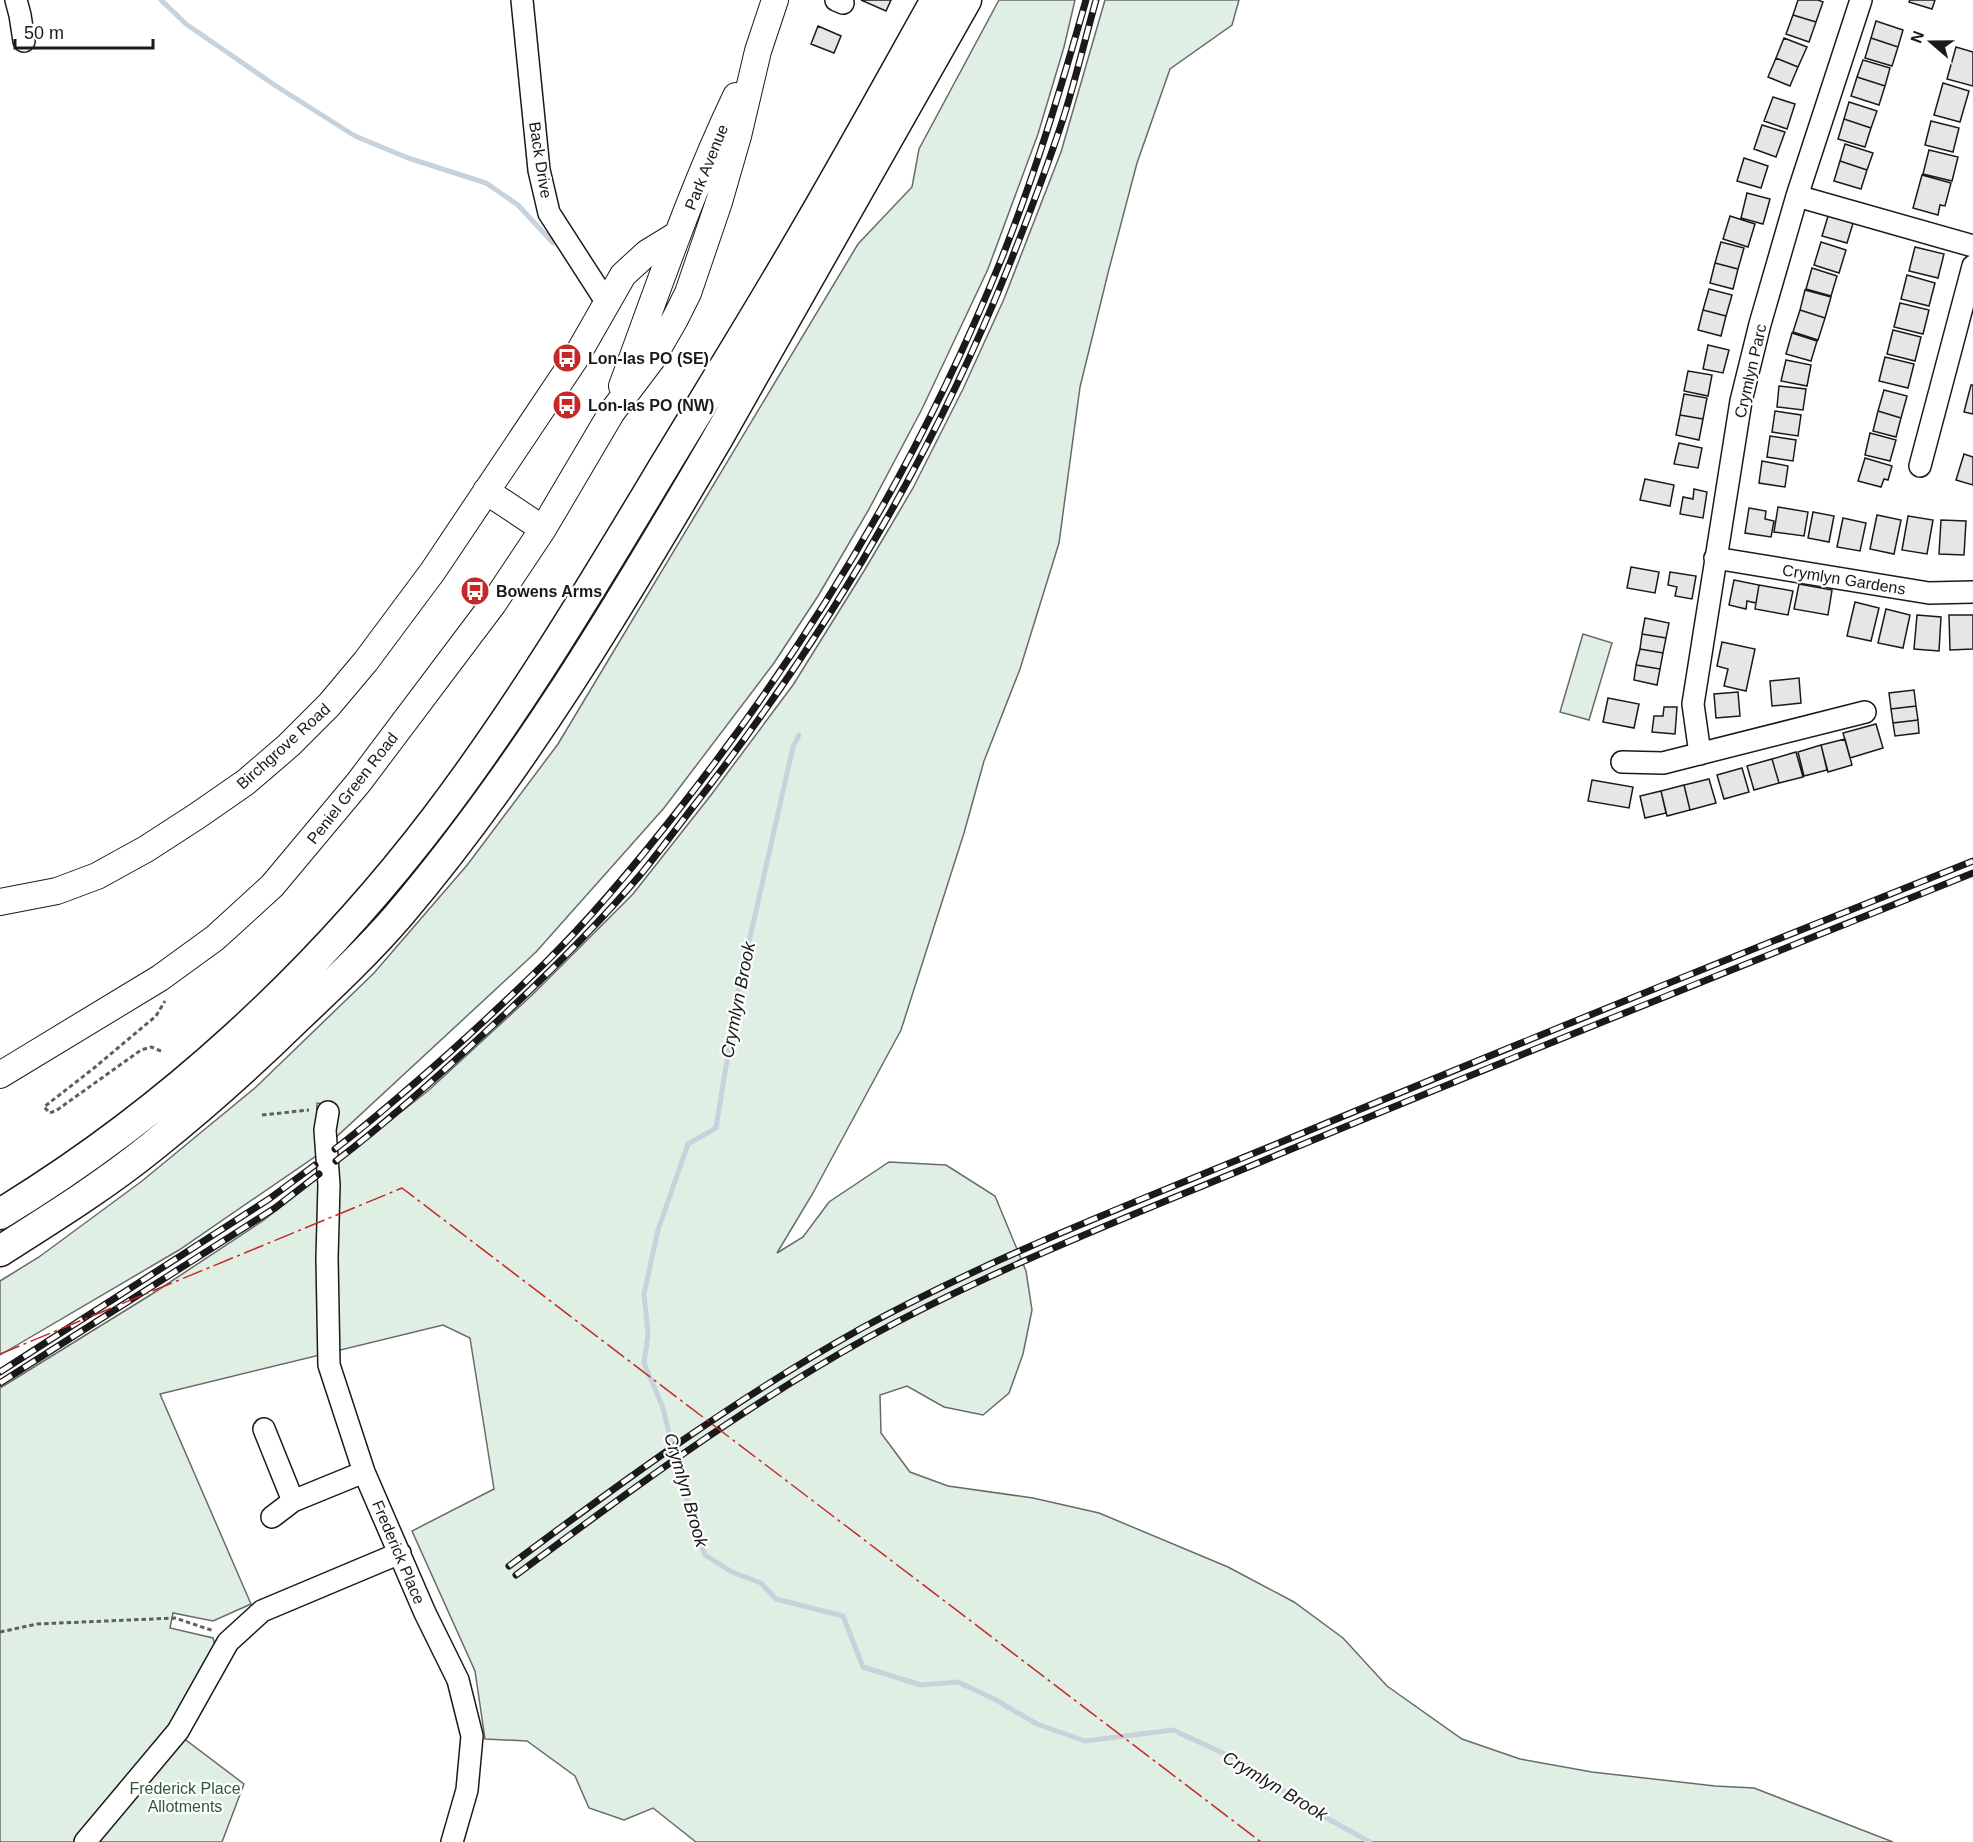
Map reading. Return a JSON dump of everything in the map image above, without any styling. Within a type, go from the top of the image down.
[{"type":"highway","points":[[0,1214],[39,1190],[131,1125],[223,1048],[298,977],[373,896],[436,818],[501,728],[560,639],[794,251],[936,0]]},
{"type":"highway","points":[[0,1251],[56,1215],[151,1148],[241,1072],[319,998],[396,918],[461,838],[527,747],[650,554],[817,265],[966,0]]},
{"type":"main road","name":"Park Avenue","points":[[700,256],[719,202],[738,136],[758,51],[775,0]]},
{"type":"main road","name":"Park Avenue","points":[[658,285],[715,142],[758,51]]},
{"type":"main road","name":"Birchgrove Road","points":[[0,902],[57,891],[97,876],[146,849],[197,816],[255,774],[289,745],[329,705],[366,661],[432,571],[576,359],[623,275],[636,262],[678,234]]},
{"type":"main road","name":"Birchgrove Road","points":[[607,303],[624,290],[642,285],[669,283],[684,273],[700,256]]},
{"type":"main road","name":"Peniel Green Road","points":[[0,1075],[160,978],[215,938],[272,886],[359,782],[492,604],[543,529],[612,412],[652,359],[688,293],[700,256]]},
{"type":"main road","name":"Peniel Green Road","points":[[612,412],[658,285]]},
{"type":"main road","points":[[486,491],[543,529]]},
{"type":"street","points":[[16,0],[24,41]]},
{"type":"street","name":"Back Drive","points":[[522,0],[539,170],[549,213],[607,303]]},
{"type":"street","name":"Crymlyn Parc","points":[[1700,754],[1694,704],[1741,401],[1760,324],[1797,196],[1861,0]]},
{"type":"street","points":[[1797,196],[1973,246]]},
{"type":"street","points":[[1920,466],[1973,266]]},
{"type":"street","name":"Crymlyn Gardens","points":[[1715,558],[1929,593],[1973,592]]},
{"type":"street","points":[[1622,762],[1663,763],[1865,712]]},
{"type":"street","name":"Frederick Place","points":[[328,1112],[325,1130],[329,1185],[327,1258],[329,1365],[364,1472],[425,1613],[458,1680],[472,1736],[467,1790],[452,1842]]},
{"type":"street","points":[[264,1429],[293,1501]]},
{"type":"street","points":[[272,1517],[293,1501],[364,1472]]},
{"type":"street","points":[[85,1842],[177,1731],[228,1642],[262,1611],[400,1553]]},
{"type":"path","points":[[262,1115],[316,1110],[328,1112]]},
{"type":"path","points":[[0,1632],[37,1624],[175,1618],[236,1635]]},
{"type":"green space","points":[[999,0],[1075,0],[1064,47],[1038,134],[988,269],[922,409],[868,511],[818,596],[774,663],[664,808],[536,952],[334,1139],[337,1106],[317,1103],[316,1156],[179,1250],[0,1355],[0,1281],[39,1257],[142,1181],[256,1087],[374,973],[468,864],[558,744],[858,244],[912,187],[919,149]]},
{"type":"green space","name":"Frederick Place Allotments","points":[[1105,0],[1239,0],[1232,25],[1170,69],[1137,163],[1080,387],[1059,543],[1020,669],[984,761],[964,833],[901,1030],[813,1193],[777,1253],[803,1237],[829,1202],[889,1162],[946,1165],[995,1196],[1026,1271],[1032,1310],[1023,1354],[1009,1393],[983,1415],[944,1407],[907,1386],[880,1395],[881,1433],[910,1472],[948,1486],[1033,1498],[1099,1513],[1228,1567],[1294,1602],[1343,1638],[1387,1686],[1462,1739],[1520,1759],[1592,1772],[1715,1786],[1754,1788],[1893,1842],[696,1842],[653,1808],[624,1820],[589,1808],[575,1776],[527,1741],[485,1739],[475,1671],[412,1531],[494,1489],[470,1338],[443,1325],[160,1394],[251,1604],[213,1621],[173,1613],[170,1628],[213,1638],[220,1663],[178,1734],[244,1784],[222,1842],[0,1842],[0,1388],[152,1294],[264,1220],[429,1090],[532,995],[633,894],[793,685],[913,488],[963,389],[1004,299],[1061,152]]},
{"type":"green space","points":[[1583,634],[1612,643],[1589,720],[1560,712]]},
{"type":"building","points":[[861,0],[891,0],[886,11]]},
{"type":"building","points":[[1798,0],[1823,2],[1816,22],[1793,15]]},
{"type":"building","points":[[1910,0],[1935,0],[1932,9],[1909,2]]},
{"type":"building","points":[[1793,15],[1816,22],[1809,42],[1786,34]]},
{"type":"building","points":[[1876,21],[1903,30],[1898,47],[1871,38]]},
{"type":"building","points":[[818,26],[841,36],[834,53],[811,44]]},
{"type":"building","points":[[1784,38],[1807,47],[1798,67],[1776,58]]},
{"type":"building","points":[[1871,38],[1898,47],[1892,66],[1865,58]]},
{"type":"building","points":[[1956,47],[1973,52],[1973,86],[1947,79]]},
{"type":"building","points":[[1776,58],[1798,67],[1790,86],[1768,77]]},
{"type":"building","points":[[1863,60],[1890,68],[1885,86],[1857,77]]},
{"type":"building","points":[[1857,77],[1885,86],[1879,105],[1851,96]]},
{"type":"building","points":[[1943,83],[1969,91],[1960,122],[1934,115]]},
{"type":"building","points":[[1773,97],[1795,104],[1787,129],[1764,121]]},
{"type":"building","points":[[1849,102],[1877,111],[1871,128],[1844,119]]},
{"type":"building","points":[[1844,119],[1871,128],[1865,147],[1838,139]]},
{"type":"building","points":[[1931,121],[1959,128],[1953,152],[1925,145]]},
{"type":"building","points":[[1762,125],[1785,132],[1776,157],[1754,149]]},
{"type":"building","points":[[1845,144],[1873,153],[1867,170],[1840,161]]},
{"type":"building","points":[[1929,150],[1958,157],[1952,181],[1923,174]]},
{"type":"building","points":[[1744,158],[1768,166],[1761,188],[1737,181]]},
{"type":"building","points":[[1840,161],[1867,170],[1861,189],[1834,181]]},
{"type":"building","points":[[1922,175],[1951,183],[1945,206],[1940,205],[1938,215],[1913,208]]},
{"type":"building","points":[[1747,193],[1770,199],[1763,224],[1741,218]]},
{"type":"building","points":[[1829,213],[1854,220],[1847,243],[1822,236]]},
{"type":"building","points":[[1730,216],[1755,224],[1748,247],[1723,239]]},
{"type":"building","points":[[1721,242],[1744,248],[1738,269],[1715,263]]},
{"type":"building","points":[[1821,242],[1846,250],[1839,273],[1814,265]]},
{"type":"building","points":[[1915,247],[1944,254],[1938,278],[1909,271]]},
{"type":"building","points":[[1715,263],[1738,269],[1733,289],[1710,283]]},
{"type":"building","points":[[1812,268],[1837,276],[1831,296],[1806,289]]},
{"type":"building","points":[[1907,275],[1935,283],[1929,306],[1901,299]]},
{"type":"building","points":[[1709,289],[1732,295],[1726,316],[1703,310]]},
{"type":"building","points":[[1805,290],[1831,297],[1825,318],[1800,310]]},
{"type":"building","points":[[1900,303],[1929,310],[1923,334],[1894,327]]},
{"type":"building","points":[[1703,310],[1726,316],[1721,336],[1698,330]]},
{"type":"building","points":[[1800,310],[1825,318],[1818,340],[1793,332]]},
{"type":"building","points":[[1893,330],[1921,337],[1915,361],[1887,354]]},
{"type":"building","points":[[1792,333],[1817,341],[1811,361],[1786,354]]},
{"type":"building","points":[[1708,345],[1729,350],[1723,373],[1703,369]]},
{"type":"building","points":[[1885,357],[1914,364],[1908,388],[1879,381]]},
{"type":"building","points":[[1786,360],[1811,365],[1807,386],[1781,381]]},
{"type":"building","points":[[1688,371],[1712,375],[1708,396],[1684,391]]},
{"type":"building","points":[[1971,385],[1973,385],[1973,414],[1964,412]]},
{"type":"building","points":[[1779,386],[1806,389],[1803,410],[1777,407]]},
{"type":"building","points":[[1884,390],[1907,396],[1901,418],[1878,411]]},
{"type":"building","points":[[1684,394],[1707,398],[1703,419],[1680,415]]},
{"type":"building","points":[[1775,411],[1801,415],[1798,436],[1772,432]]},
{"type":"building","points":[[1878,411],[1901,418],[1896,437],[1873,431]]},
{"type":"building","points":[[1680,415],[1703,419],[1699,440],[1676,435]]},
{"type":"building","points":[[1870,433],[1896,440],[1890,461],[1865,455]]},
{"type":"building","points":[[1770,436],[1796,440],[1793,461],[1767,457]]},
{"type":"building","points":[[1679,443],[1702,448],[1698,468],[1674,464]]},
{"type":"building","points":[[1964,454],[1973,457],[1973,485],[1956,480]]},
{"type":"building","points":[[1865,458],[1892,466],[1888,480],[1884,479],[1881,487],[1858,481]]},
{"type":"building","points":[[1762,461],[1788,466],[1785,487],[1759,483]]},
{"type":"building","points":[[1645,479],[1674,485],[1670,506],[1640,500]]},
{"type":"building","points":[[1694,489],[1707,492],[1703,518],[1680,514],[1683,497],[1693,499]]},
{"type":"building","points":[[1778,507],[1808,512],[1804,536],[1774,532]]},
{"type":"building","points":[[1749,508],[1766,511],[1765,519],[1774,521],[1771,537],[1745,533]]},
{"type":"building","points":[[1813,512],[1834,516],[1829,542],[1808,538]]},
{"type":"building","points":[[1877,515],[1901,520],[1894,554],[1870,549]]},
{"type":"building","points":[[1908,516],[1933,520],[1927,554],[1902,550]]},
{"type":"building","points":[[1843,518],[1866,523],[1860,551],[1837,547]]},
{"type":"building","points":[[1941,520],[1966,521],[1964,555],[1939,554]]},
{"type":"building","points":[[1631,567],[1659,572],[1655,593],[1627,588]]},
{"type":"building","points":[[1670,572],[1696,576],[1692,599],[1675,596],[1677,587],[1668,585]]},
{"type":"building","points":[[1734,580],[1759,585],[1756,603],[1747,601],[1746,609],[1729,605]]},
{"type":"building","points":[[1799,584],[1832,590],[1828,615],[1794,609]]},
{"type":"building","points":[[1759,585],[1793,591],[1788,615],[1755,609]]},
{"type":"building","points":[[1855,602],[1879,608],[1871,641],[1847,636]]},
{"type":"building","points":[[1886,609],[1910,615],[1903,648],[1878,643]]},
{"type":"building","points":[[1917,615],[1941,617],[1939,651],[1914,649]]},
{"type":"building","points":[[1949,615],[1973,615],[1973,649],[1950,650]]},
{"type":"building","points":[[1645,618],[1669,623],[1666,638],[1642,634]]},
{"type":"building","points":[[1642,634],[1666,638],[1663,653],[1640,649]]},
{"type":"building","points":[[1722,642],[1755,649],[1746,691],[1724,686],[1728,669],[1717,666]]},
{"type":"building","points":[[1640,649],[1663,653],[1660,669],[1636,665]]},
{"type":"building","points":[[1636,665],[1660,669],[1657,685],[1634,680]]},
{"type":"building","points":[[1799,678],[1801,703],[1772,706],[1770,681]]},
{"type":"building","points":[[1914,690],[1916,706],[1891,709],[1889,693]]},
{"type":"building","points":[[1738,692],[1740,716],[1716,718],[1714,694]]},
{"type":"building","points":[[1608,698],[1639,704],[1634,728],[1603,722]]},
{"type":"building","points":[[1916,706],[1918,720],[1893,723],[1891,709]]},
{"type":"building","points":[[1664,707],[1677,707],[1675,734],[1652,732],[1654,716],[1663,716]]},
{"type":"building","points":[[1918,720],[1919,733],[1895,736],[1893,723]]},
{"type":"building","points":[[1876,724],[1883,748],[1850,758],[1843,733]]},
{"type":"building","points":[[1845,739],[1852,765],[1828,772],[1821,745]]},
{"type":"building","points":[[1821,745],[1827,770],[1804,776],[1798,752]]},
{"type":"building","points":[[1796,752],[1803,777],[1779,783],[1772,759]]},
{"type":"building","points":[[1772,759],[1779,783],[1754,790],[1747,766]]},
{"type":"building","points":[[1742,768],[1749,792],[1724,799],[1717,775]]},
{"type":"building","points":[[1709,779],[1716,803],[1690,810],[1684,785]]},
{"type":"building","points":[[1592,780],[1633,787],[1629,808],[1588,801]]},
{"type":"building","points":[[1684,785],[1690,810],[1667,816],[1661,791]]},
{"type":"building","points":[[1661,791],[1666,813],[1645,818],[1640,796]]},
{"type":"waterway","points":[[161,0],[186,24],[276,86],[355,136],[408,158],[486,183],[518,205],[553,243]]},
{"type":"waterway","name":"Crymlyn Brook","points":[[799,735],[793,747],[739,986],[716,1128],[688,1144],[658,1230],[644,1294],[648,1335],[644,1363],[663,1408],[681,1483],[705,1555],[732,1572],[761,1583],[776,1599],[843,1616],[863,1667],[921,1685],[958,1682],[996,1700],[1037,1724],[1085,1741],[1173,1730],[1238,1760],[1312,1810],[1370,1842]]},
{"type":"railway","points":[[335,1149],[366,1125],[481,1024],[545,963],[599,906],[667,825],[731,741],[820,611],[900,474],[970,333],[1025,196],[1086,0]]},
{"type":"railway","points":[[336,1161],[473,1044],[550,971],[624,894],[741,744],[830,613],[910,477],[979,336],[1010,263],[1051,153],[1068,102],[1096,0]]},
{"type":"railway","points":[[509,1566],[638,1472],[771,1382],[862,1328],[963,1277],[1118,1209],[1448,1073],[1973,861]]},
{"type":"railway","points":[[516,1575],[644,1481],[776,1392],[867,1338],[967,1287],[1069,1241],[1364,1119],[1973,873]]},
{"type":"railway","points":[[0,1372],[269,1199],[315,1165]]},
{"type":"railway","points":[[0,1383],[275,1208],[319,1174]]},
{"type":"power","points":[[0,1354],[402,1188],[1261,1842]]},
{"type":"place","name":"Lon-las PO (SE)","points":[[567,358]]},
{"type":"place","name":"Lon-las PO (NW)","points":[[567,405]]},
{"type":"place","name":"Bowens Arms","points":[[475,591]]}]
